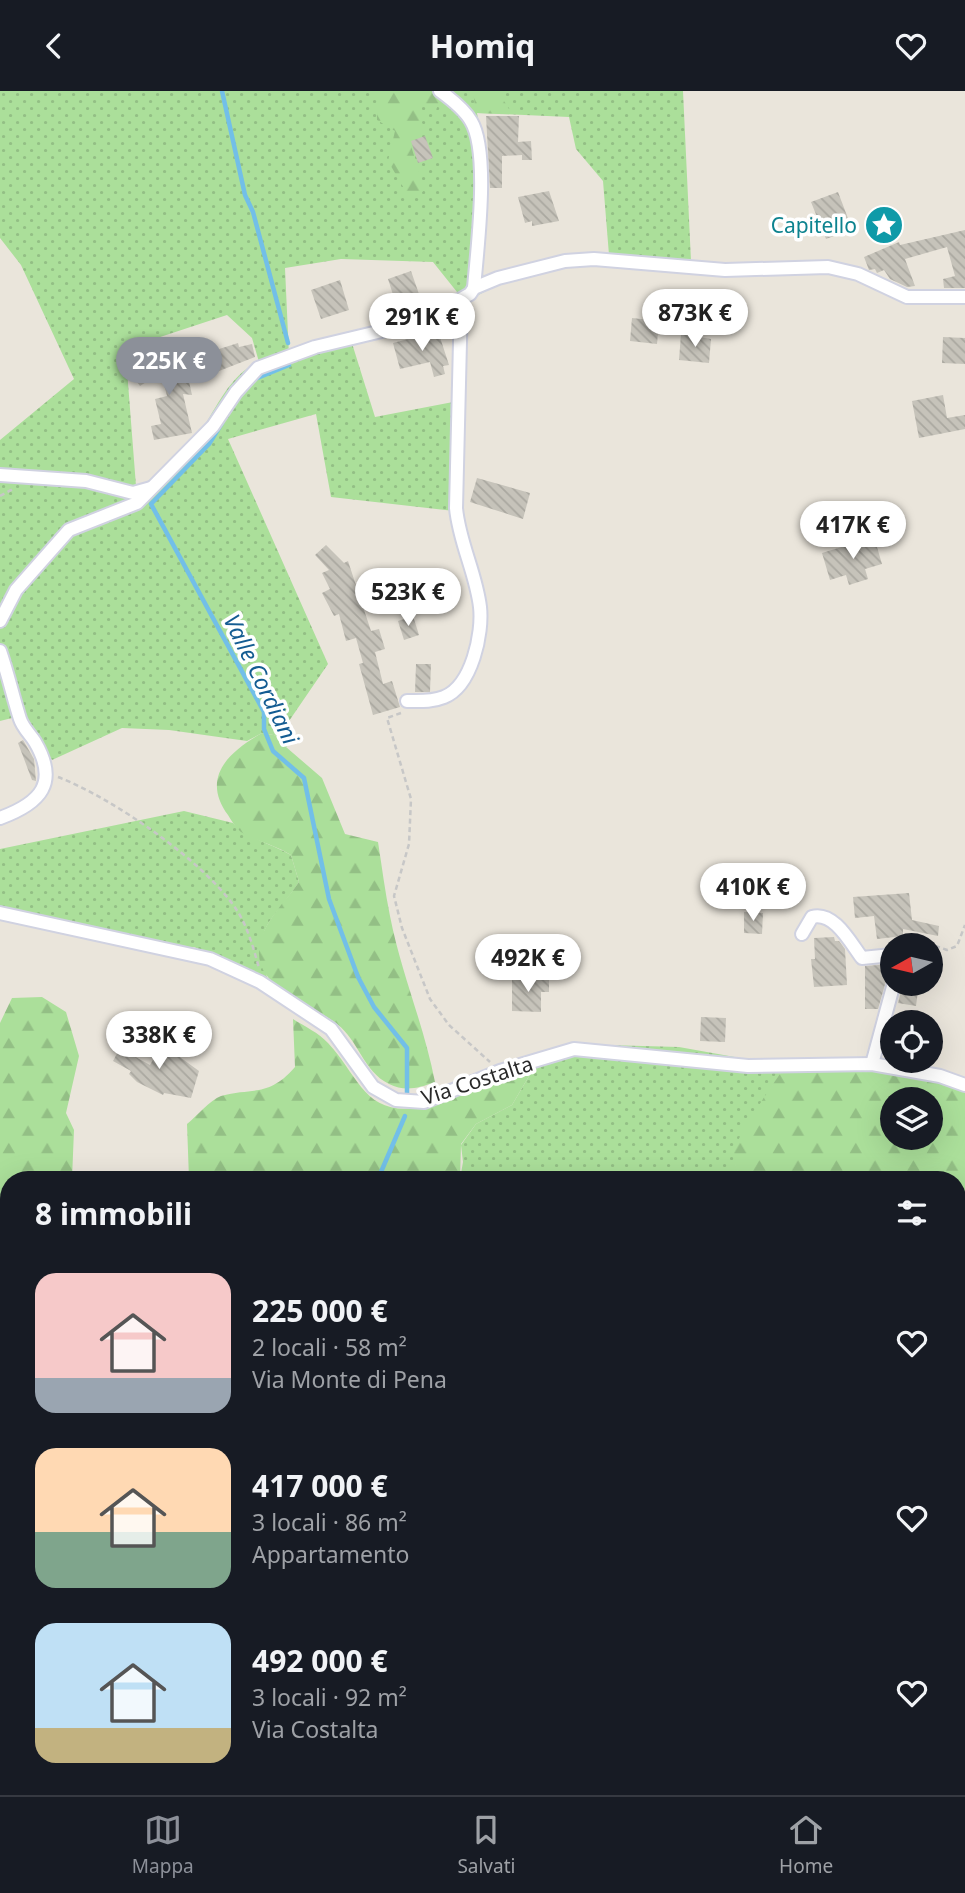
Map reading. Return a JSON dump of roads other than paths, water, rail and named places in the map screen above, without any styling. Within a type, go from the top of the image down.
[{"type":"street","points":[[440,91],[472,122],[480,156],[474,288]]},
{"type":"street","points":[[0,621],[16,590],[69,530],[137,503],[213,426],[236,392],[258,368],[315,347],[407,325],[461,300],[474,288],[565,261],[594,259],[726,270],[828,267],[844,269],[907,297],[965,297]]},
{"type":"street","points":[[407,701],[435,700],[455,689],[470,666],[480,628],[480,609],[475,584],[457,525],[461,300]]},
{"type":"street","points":[[0,475],[43,480],[77,480],[134,493],[152,488]]},
{"type":"street","points":[[0,651],[20,720],[35,742],[48,774],[48,781],[32,799],[16,812],[0,818]]},
{"type":"street","name":"Via Costalta","points":[[0,913],[210,959],[260,982],[331,1029],[373,1087],[397,1100],[424,1102],[500,1071],[574,1049],[748,1066],[872,1064],[940,1076],[965,1085]]},
{"type":"street","points":[[802,934],[812,917],[820,915],[831,919],[862,958],[880,956]]},
{"type":"street","points":[[872,1064],[890,996]]},
{"type":"waterway","name":"Valle Cordiani","points":[[222,91],[245,195],[253,212],[288,343]]},
{"type":"waterway","name":"Valle Cordiani","points":[[255,379],[289,365]]},
{"type":"waterway","name":"Valle Cordiani","points":[[222,423],[209,444],[151,504],[264,712],[264,729],[273,751],[304,778],[329,899],[358,977],[374,1007],[407,1048],[407,1093]]},
{"type":"waterway","name":"Valle Cordiani","points":[[381,1171],[405,1116]]},
{"type":"place","name":"Capitello","points":[[884,225]]}]
